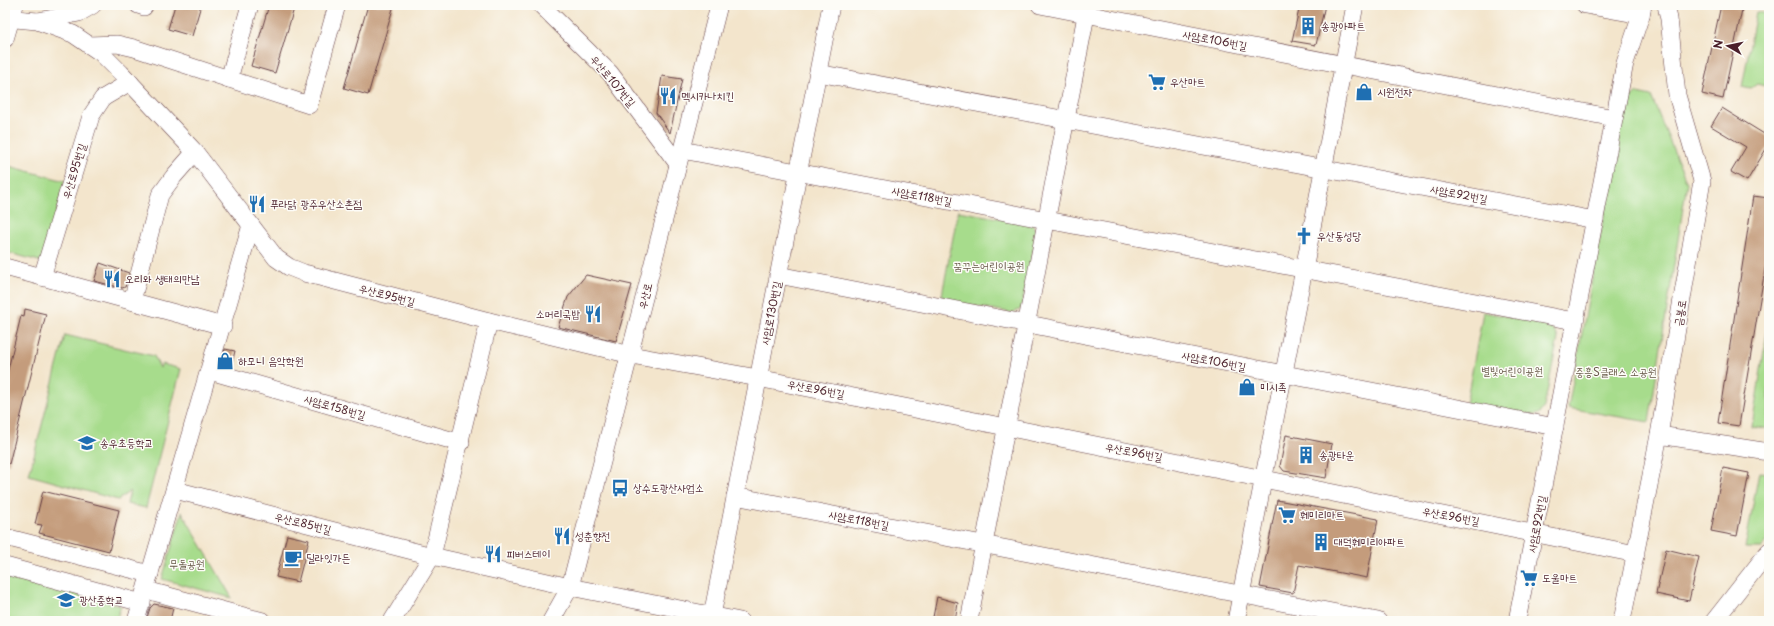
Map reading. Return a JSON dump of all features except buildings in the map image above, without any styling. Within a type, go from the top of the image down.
[{"type":"street","points":[[37,21],[79,13],[93,5]]},
{"type":"street","points":[[138,5],[144,7],[144,5]]},
{"type":"street","points":[[229,79],[250,5]]},
{"type":"street","points":[[89,45],[117,44],[134,48],[309,104],[337,5]]},
{"type":"street","name":"우산로107번길","points":[[541,5],[610,73],[680,157]]},
{"type":"street","name":"우산로","points":[[551,621],[570,587],[631,355],[719,5]]},
{"type":"street","name":"사암로130번길","points":[[711,618],[831,5]]},
{"type":"street","points":[[969,621],[1087,10],[1040,5]]},
{"type":"street","points":[[1236,621],[1355,5]]},
{"type":"street","name":"사암로92번길","points":[[1517,621],[1625,63],[1642,10],[1585,5]]},
{"type":"street","name":"금봉로","points":[[1622,621],[1659,435],[1702,181],[1677,95],[1669,19],[1666,5]]},
{"type":"street","name":"사암로106번길","points":[[1087,10],[1344,65]]},
{"type":"street","points":[[5,39],[10,13]]},
{"type":"street","name":"우산로95번길","points":[[10,13],[73,34],[101,53],[195,152],[276,258],[289,268],[489,322],[631,355]]},
{"type":"street","points":[[1344,65],[1614,118]]},
{"type":"street","points":[[818,73],[1324,168]]},
{"type":"street","name":"우산로95번길","points":[[42,277],[91,116],[103,98],[130,82]]},
{"type":"street","points":[[132,301],[160,195],[164,187],[195,152]]},
{"type":"street","name":"사암로118번길","points":[[680,157],[798,172],[1046,220]]},
{"type":"street","name":"사암로92번길","points":[[1324,168],[1595,220]]},
{"type":"street","points":[[1046,220],[1574,321]]},
{"type":"street","points":[[136,621],[210,371],[251,225]]},
{"type":"street","points":[[5,267],[223,326]]},
{"type":"street","points":[[778,275],[1026,324]]},
{"type":"street","points":[[392,621],[432,556],[461,443],[489,322]]},
{"type":"street","name":"사암로106번길","points":[[1026,324],[1284,374]]},
{"type":"street","name":"우산로96번길","points":[[631,355],[758,378],[1006,427],[1535,532],[1636,554]]},
{"type":"street","name":"사암로158번길","points":[[210,371],[461,443]]},
{"type":"street","points":[[1284,374],[1555,427]]},
{"type":"street","points":[[1659,435],[1769,452]]},
{"type":"street","name":"우산로85번길","points":[[175,490],[432,556],[570,587]]},
{"type":"street","name":"사암로118번길","points":[[735,496],[984,544]]},
{"type":"street","points":[[5,537],[146,589],[263,621]]},
{"type":"street","points":[[984,544],[1378,621]]},
{"type":"street","points":[[1714,621],[1769,551]]},
{"type":"street","points":[[5,566],[146,589]]},
{"type":"street","points":[[570,587],[711,618],[740,621]]},
{"type":"green space","points":[[1756,12],[1769,14],[1769,87],[1757,84],[1750,89],[1742,87]]},
{"type":"green space","name":"중흥S클래스 소공원","points":[[1637,93],[1651,96],[1687,183],[1649,422],[1568,408],[1625,103]]},
{"type":"green space","points":[[5,165],[65,181],[43,262],[5,252]]},
{"type":"green space","name":"꿈꾸는어린이공원","points":[[958,211],[1032,224],[1037,233],[1021,309],[1013,313],[941,300]]},
{"type":"green space","name":"별빛어린이공원","points":[[1483,312],[1544,323],[1551,327],[1556,333],[1558,338],[1544,407],[1539,414],[1534,415],[1466,404]]},
{"type":"green space","points":[[1769,319],[1769,429],[1752,426]]},
{"type":"green space","points":[[65,335],[154,356],[160,368],[162,364],[181,369],[146,508],[127,504],[130,491],[118,500],[29,475]]},
{"type":"green space","points":[[1759,472],[1769,473],[1769,536],[1762,548],[1745,548]]},
{"type":"green space","name":"무돌공원","points":[[182,512],[232,598],[162,579]]},
{"type":"green space","points":[[8,575],[121,606],[116,621],[5,621],[5,585]]},
{"type":"place","name":"송광아파트","points":[[1308,26]]},
{"type":"place","name":"우산마트","points":[[1157,82]]},
{"type":"place","name":"시원전자","points":[[1364,92]]},
{"type":"place","name":"멕시카나치킨","points":[[668,96]]},
{"type":"place","name":"푸라닭 광주우산소촌점","points":[[257,204]]},
{"type":"place","name":"우산동성당","points":[[1304,236]]},
{"type":"place","name":"오리와 생태의만남","points":[[112,279]]},
{"type":"place","name":"소머리국밥","points":[[593,314]]},
{"type":"place","name":"하모니 음악학원","points":[[225,361]]},
{"type":"place","name":"미시족","points":[[1247,387]]},
{"type":"place","name":"송우초등학교","points":[[87,443]]},
{"type":"place","name":"송광타운","points":[[1306,455]]},
{"type":"place","name":"상수도광산사업소","points":[[620,488]]},
{"type":"place","name":"훼미리마트","points":[[1287,515]]},
{"type":"place","name":"성춘향전","points":[[562,536]]},
{"type":"place","name":"대덕훼미리아파트","points":[[1321,542]]},
{"type":"place","name":"피버스테이","points":[[493,554]]},
{"type":"place","name":"딜라잇가든","points":[[293,558]]},
{"type":"place","name":"도울마트","points":[[1529,578]]},
{"type":"place","name":"광산중학교","points":[[66,600]]}]
